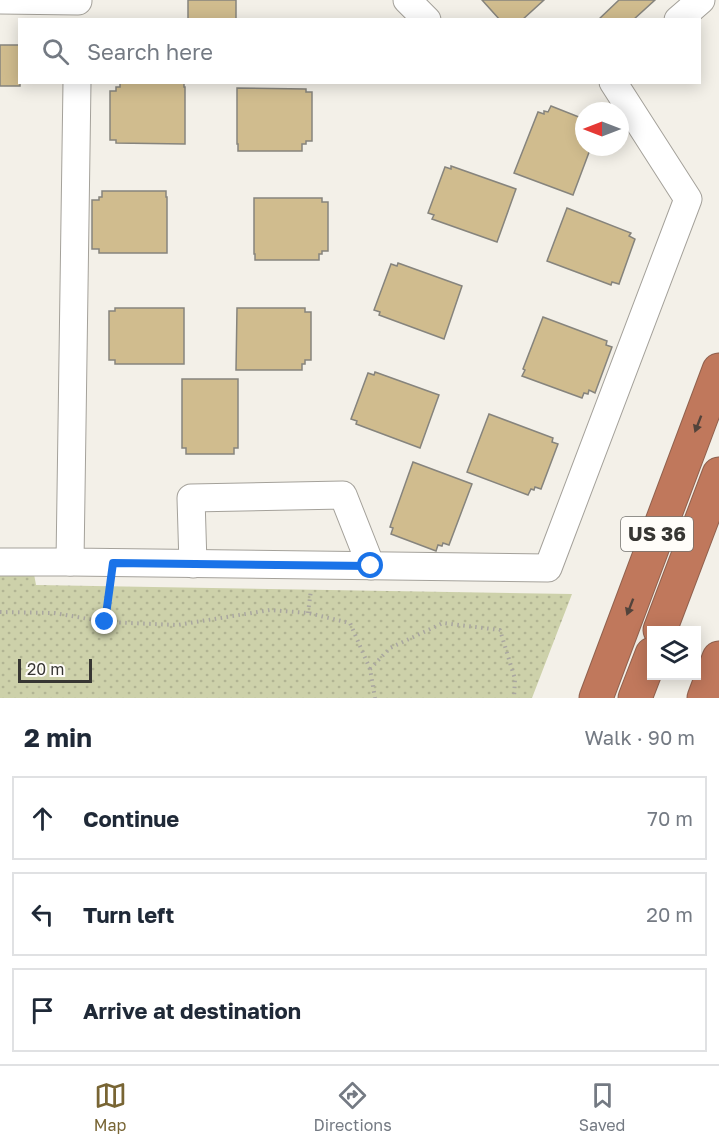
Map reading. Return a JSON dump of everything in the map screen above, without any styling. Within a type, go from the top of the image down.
[{"type":"highway","name":"US 36","points":[[596,698],[719,370]]},
{"type":"highway","points":[[662,626],[719,474]]},
{"type":"highway","points":[[704,698],[719,658]]},
{"type":"highway","points":[[635,698],[647,665]]},
{"type":"street","points":[[0,0],[78,0],[78,18]]},
{"type":"street","points":[[406,0],[424,18]]},
{"type":"street","points":[[680,18],[701,0]]},
{"type":"street","points":[[70,562],[77,84]]},
{"type":"street","points":[[0,562],[548,568],[688,199],[614,84]]},
{"type":"street","points":[[193,564],[191,498],[343,495],[371,566]]},
{"type":"path","points":[[105,622],[113,563]]},
{"type":"path","points":[[0,612],[54,613],[105,622],[177,625],[270,610],[308,613],[350,623],[370,669],[375,698]]},
{"type":"path","points":[[370,669],[390,648],[443,623],[500,630],[515,679],[514,698]]},
{"type":"green space","points":[[0,574],[34,574],[36,585],[572,594],[532,698],[0,698]]},
{"type":"building","points":[[188,0],[236,0],[236,18],[188,18]]},
{"type":"building","points":[[482,0],[544,0],[524,18],[498,18]]},
{"type":"building","points":[[619,0],[655,0],[635,18],[600,18]]},
{"type":"building","points":[[0,45],[18,45],[18,84],[20,86],[0,86]]},
{"type":"building","points":[[120,84],[184,84],[185,144],[116,143],[116,140],[110,140],[110,91],[116,91],[116,87],[120,87]]},
{"type":"building","points":[[237,88],[306,89],[306,92],[312,92],[312,141],[302,144],[302,151],[238,151]]},
{"type":"building","points":[[551,106],[575,115],[575,156],[588,156],[573,195],[514,173],[538,112],[544,114],[544,111],[548,112]]},
{"type":"building","points":[[451,166],[516,189],[497,242],[432,219],[434,215],[428,213],[445,167],[451,169]]},
{"type":"building","points":[[102,191],[166,191],[167,253],[99,253],[99,249],[92,249],[92,200],[99,200],[99,197],[102,197]]},
{"type":"building","points":[[254,198],[322,198],[322,202],[328,202],[328,251],[322,251],[322,254],[319,254],[319,260],[255,260]]},
{"type":"building","points":[[567,208],[631,233],[629,236],[635,239],[619,284],[612,282],[611,285],[547,261]]},
{"type":"building","points":[[398,263],[462,286],[444,339],[379,315],[380,312],[374,310],[391,264],[397,266]]},
{"type":"building","points":[[115,308],[184,308],[184,364],[115,364],[115,360],[109,360],[109,311],[115,311]]},
{"type":"building","points":[[237,308],[305,308],[305,312],[311,312],[311,360],[305,360],[302,370],[236,370]]},
{"type":"building","points":[[543,317],[607,341],[606,345],[612,347],[595,393],[589,390],[588,394],[584,393],[582,398],[522,376]]},
{"type":"building","points":[[375,372],[439,395],[420,448],[356,424],[357,421],[351,419],[368,373],[374,375]]},
{"type":"building","points":[[182,379],[238,379],[238,448],[234,448],[234,454],[186,454],[186,448],[182,448]]},
{"type":"building","points":[[489,414],[553,438],[552,442],[558,444],[541,489],[535,487],[528,495],[467,472]]},
{"type":"building","points":[[413,462],[472,484],[449,545],[443,543],[442,546],[438,545],[436,551],[391,534],[393,528],[390,527]]},
{"type":"route","points":[[105,622],[113,563],[371,566]]}]
